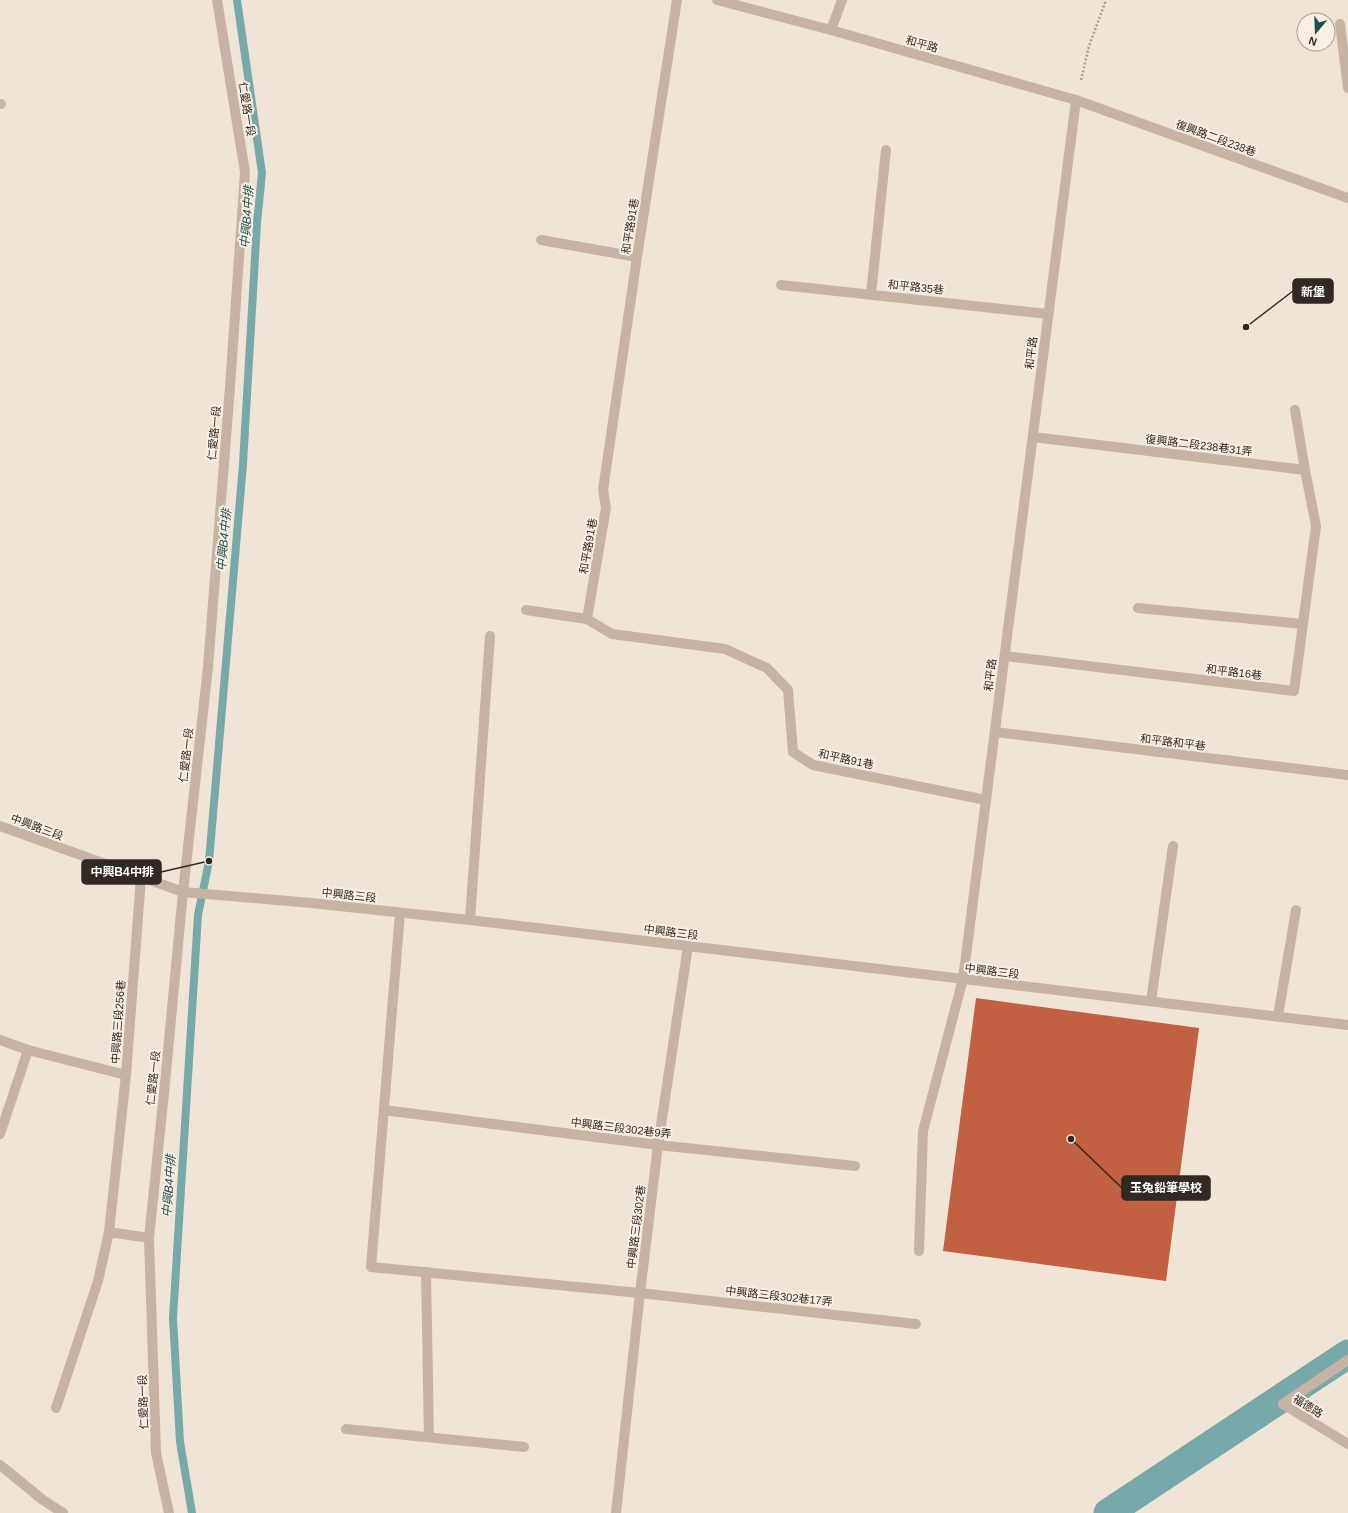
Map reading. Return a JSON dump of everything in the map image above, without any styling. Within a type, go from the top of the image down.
[{"type":"street","name":"仁愛路一段","points":[[169,1513],[156,1453],[149,1238],[183,892],[208,667],[245,172],[217,0]]},
{"type":"street","name":"和平路91巷","points":[[677,0],[603,490],[606,508],[587,619],[612,634],[725,649],[767,668],[788,690],[793,752],[813,765],[986,800]]},
{"type":"street","name":"和平路","points":[[717,0],[831,30],[1076,100],[963,979],[923,1131],[919,1251]]},
{"type":"street","points":[[831,30],[842,0]]},
{"type":"street","points":[[1340,24],[1348,88]]},
{"type":"street","name":"復興路二段238巷","points":[[1076,100],[1348,198]]},
{"type":"street","points":[[871,294],[886,150]]},
{"type":"street","points":[[541,240],[637,257]]},
{"type":"street","name":"和平路35巷","points":[[781,285],[1048,314]]},
{"type":"street","points":[[1295,410],[1305,470]]},
{"type":"street","name":"復興路二段238巷31弄","points":[[1033,437],[1305,470]]},
{"type":"street","name":"和平路16巷","points":[[1005,656],[1294,691],[1316,526],[1305,470]]},
{"type":"street","points":[[1138,608],[1303,624]]},
{"type":"street","points":[[526,610],[587,619]]},
{"type":"street","points":[[470,920],[490,636]]},
{"type":"street","name":"和平路和平巷","points":[[995,732],[1348,775]]},
{"type":"street","name":"中興路三段","points":[[0,826],[183,892],[470,920],[1348,1025]]},
{"type":"street","points":[[1152,1001],[1173,846]]},
{"type":"street","name":"中興路三段256巷","points":[[0,1040],[28,1050],[126,1076],[141,876]]},
{"type":"street","points":[[1278,1016],[1296,910]]},
{"type":"street","points":[[384,1110],[400,913]]},
{"type":"street","name":"中興路三段302巷","points":[[616,1513],[658,1145],[688,946]]},
{"type":"street","points":[[0,1134],[28,1050]]},
{"type":"street","points":[[56,1408],[98,1281],[109,1232],[126,1076]]},
{"type":"street","name":"中興路三段302巷9弄","points":[[384,1110],[658,1145],[855,1166]]},
{"type":"street","name":"中興路三段302巷17弄","points":[[384,1110],[371,1267],[640,1293],[916,1324]]},
{"type":"street","points":[[109,1232],[149,1238]]},
{"type":"street","points":[[426,1272],[430,1437]]},
{"type":"street","name":"福德路","points":[[1348,1360],[1283,1404],[1348,1444]]},
{"type":"street","points":[[346,1429],[524,1447]]},
{"type":"street","points":[[0,1465],[43,1500],[63,1513]]},
{"type":"path","points":[[1076,100],[1089,46],[1106,0]]},
{"type":"building","points":[[976,998],[1199,1028],[1166,1281],[943,1251]]},
{"type":"waterway","name":"中興B4中排","points":[[192,1513],[180,1442],[173,1318],[198,915],[209,861],[243,464],[257,223],[262,173],[237,0]]},
{"type":"waterway","points":[[1108,1513],[1348,1354]]},
{"type":"place","name":"新堡","points":[[1246,327]]},
{"type":"place","name":"中興B4中排","points":[[209,861]]},
{"type":"place","name":"玉兔鉛筆學校","points":[[1071,1139]]}]
